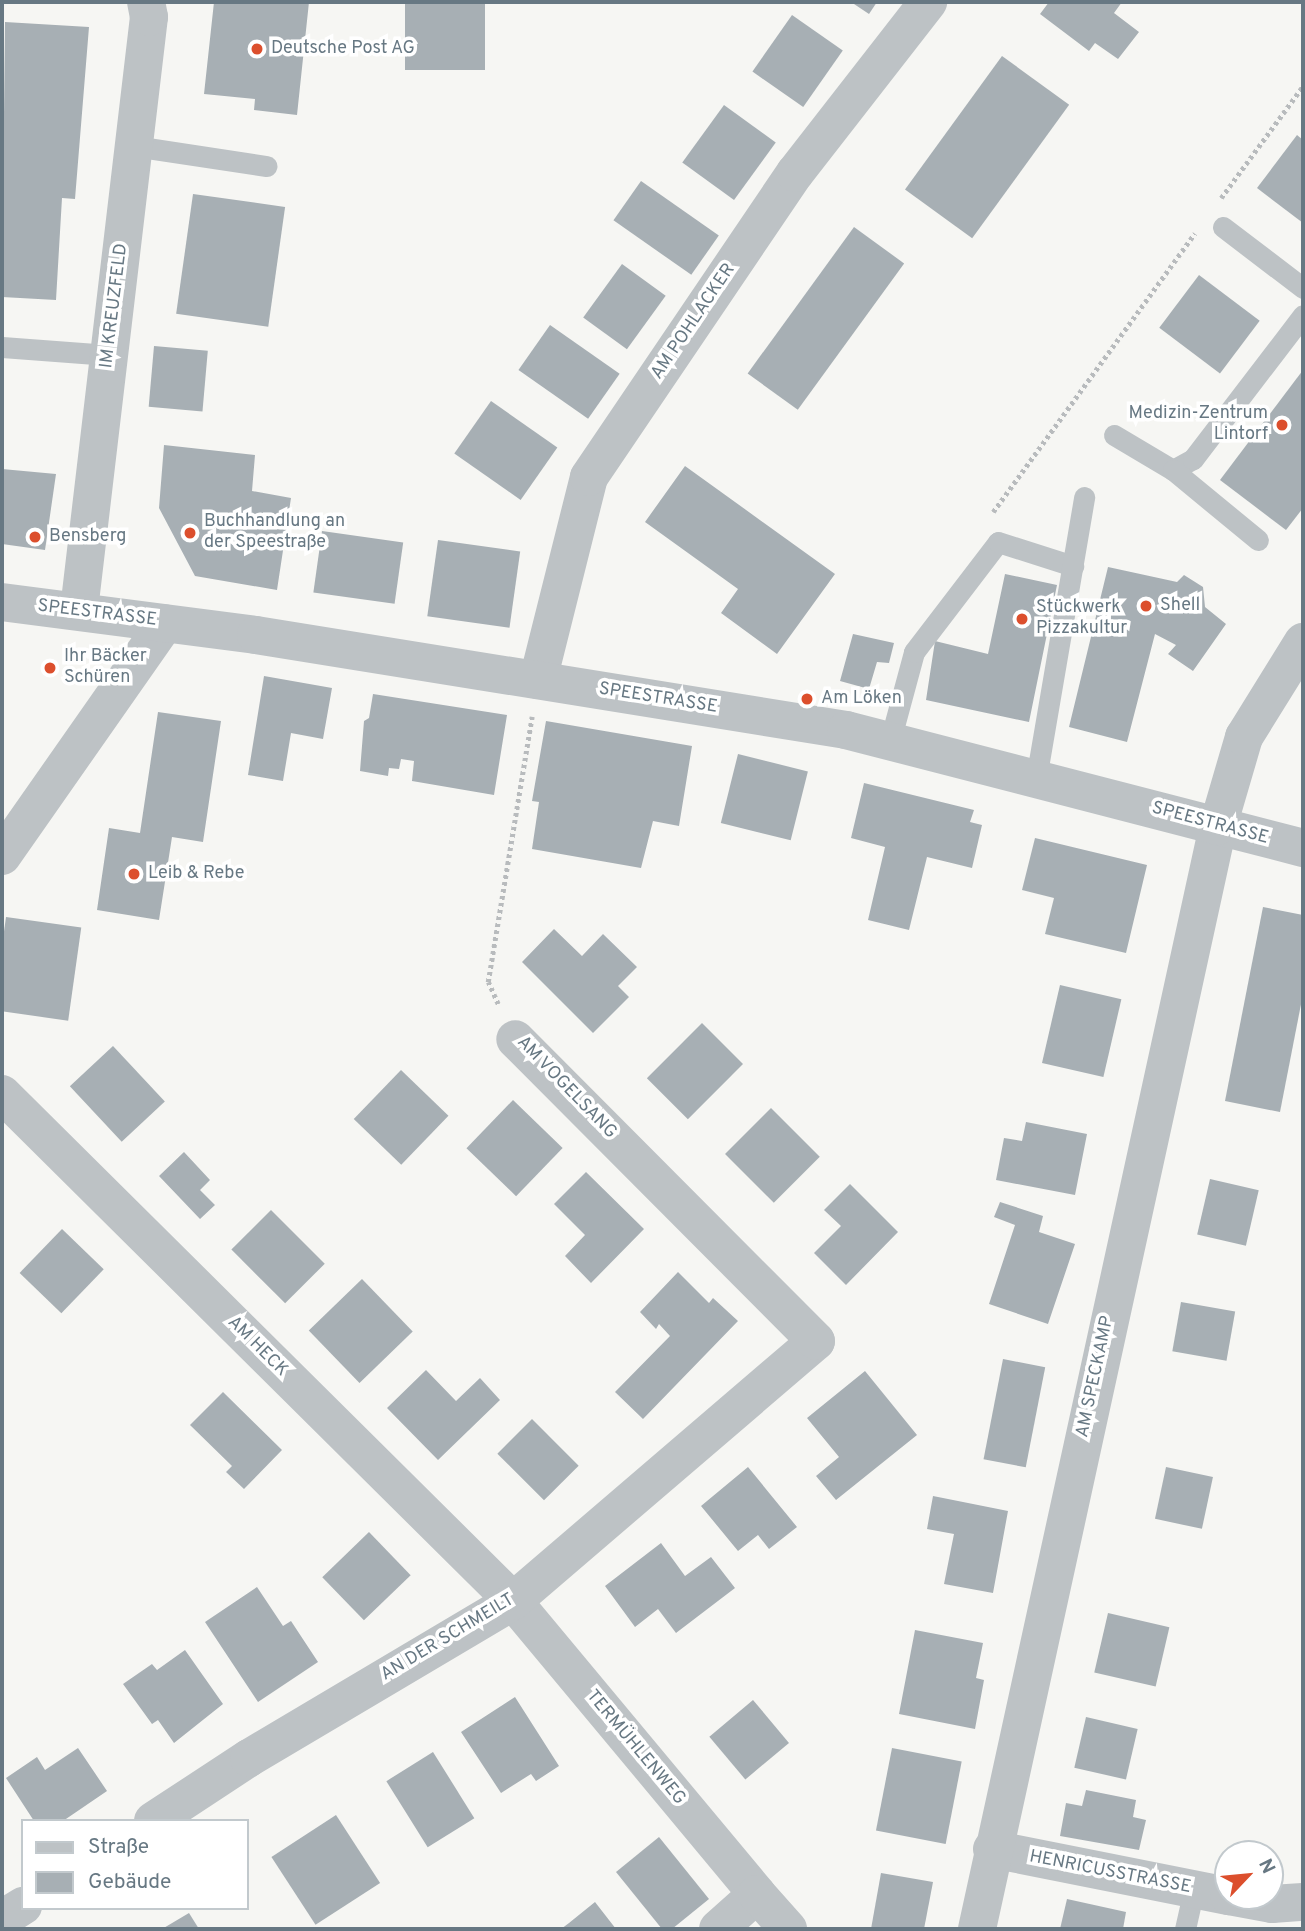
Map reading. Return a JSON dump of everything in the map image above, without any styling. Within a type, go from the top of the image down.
[{"type":"street","name":"IM KREUZFELD","points":[[79,610],[149,17],[146,2]]},
{"type":"street","name":"AM POHLACKER","points":[[538,680],[589,477],[795,173],[928,2]]},
{"type":"street","name":"SPEESTRASSE","points":[[2,602],[165,622],[803,722],[890,741],[1303,848]]},
{"type":"street","points":[[2,856],[165,622]]},
{"type":"street","points":[[1218,826],[1244,737],[1303,642]]},
{"type":"street","name":"AM SPECKAMP","points":[[977,1929],[992,1849],[1218,826]]},
{"type":"street","name":"AM VOGELSANG","points":[[515,1039],[816,1341]]},
{"type":"street","name":"AM HECK","points":[[2,1094],[513,1601]]},
{"type":"street","name":"AN DER SCHMEILT","points":[[156,1819],[249,1758],[513,1601],[816,1341]]},
{"type":"street","name":"TERMÜHLENWEG","points":[[513,1601],[788,1929]]},
{"type":"street","name":"HENRICUSSTRASSE","points":[[992,1849],[1214,1893]]},
{"type":"street","points":[[718,1929],[757,1894]]},
{"type":"street","name":"HENRICUSSTRASSE","points":[[1284,1903],[1303,1902]]},
{"type":"street","points":[[2,1919],[21,1907]]},
{"type":"lane","points":[[134,146],[266,166]]},
{"type":"lane","points":[[1216,221],[1303,288]]},
{"type":"lane","points":[[1173,470],[1193,459],[1298,321]]},
{"type":"lane","points":[[2,347],[109,355]]},
{"type":"lane","points":[[1114,435],[1173,470],[1258,540]]},
{"type":"lane","points":[[1036,779],[1084,496]]},
{"type":"lane","points":[[890,741],[914,652],[998,542],[1073,566]]},
{"type":"lane","points":[[1185,1929],[1214,1897]]},
{"type":"path","points":[[991,514],[1045,434],[1216,221],[1303,86]]},
{"type":"path","name":"AM VOGELSANG","points":[[515,1039],[488,982],[538,680]]},
{"type":"building","name":"Deutsche Post AG","points":[[214,2],[309,2],[297,115],[254,110],[255,99],[204,94]]},
{"type":"building","points":[[405,2],[485,2],[485,70],[405,70]]},
{"type":"building","points":[[851,2],[877,2],[869,14]]},
{"type":"building","points":[[1049,2],[1122,2],[1114,13],[1139,32],[1118,59],[1095,43],[1089,51],[1040,14]]},
{"type":"building","points":[[792,15],[843,51],[803,107],[752,72]]},
{"type":"building","points":[[5,22],[89,27],[75,199],[62,198],[56,300],[2,297]]},
{"type":"building","points":[[1002,56],[1069,105],[972,238],[905,189]]},
{"type":"building","points":[[724,105],[776,143],[734,200],[682,162]]},
{"type":"building","points":[[1297,135],[1303,140],[1303,223],[1257,188]]},
{"type":"building","points":[[641,181],[719,235],[691,275],[613,220]]},
{"type":"building","points":[[193,194],[285,207],[268,327],[176,314]]},
{"type":"building","points":[[854,227],[904,263],[798,410],[748,373]]},
{"type":"building","points":[[622,264],[666,296],[627,349],[583,317]]},
{"type":"building","points":[[1199,275],[1260,321],[1220,373],[1159,328]]},
{"type":"building","points":[[550,325],[620,374],[588,419],[518,370]]},
{"type":"building","points":[[154,346],[208,351],[202,411],[149,407]]},
{"type":"building","name":"Medizin-Zentrum Lintorf","points":[[1303,370],[1303,508],[1286,530],[1220,480]]},
{"type":"building","points":[[491,401],[557,447],[521,500],[454,453]]},
{"type":"building","points":[[164,445],[255,455],[252,491],[291,498],[277,590],[195,576],[159,508]]},
{"type":"building","points":[[685,466],[835,574],[777,654],[721,613],[738,589],[645,522]]},
{"type":"building","points":[[2,469],[56,474],[45,550],[2,544]]},
{"type":"building","points":[[322,531],[403,542],[395,604],[313,592]]},
{"type":"building","points":[[438,540],[520,552],[509,628],[427,616]]},
{"type":"building","points":[[1108,567],[1177,582],[1184,575],[1203,587],[1205,607],[1226,624],[1193,671],[1168,654],[1176,645],[1155,634],[1127,742],[1069,727]]},
{"type":"building","name":"Stückwerk Pizzakultur","points":[[1005,574],[1057,585],[1029,722],[926,700],[935,641],[988,654]]},
{"type":"building","points":[[853,634],[894,643],[889,663],[877,662],[869,689],[840,681]]},
{"type":"building","points":[[264,676],[332,688],[323,739],[291,733],[283,781],[248,775]]},
{"type":"building","points":[[373,694],[507,715],[494,795],[412,781],[414,761],[401,759],[399,769],[389,768],[388,776],[360,771],[364,721],[369,718]]},
{"type":"building","points":[[158,712],[221,721],[203,842],[172,837],[159,920],[97,910],[109,828],[140,833]]},
{"type":"building","points":[[546,721],[692,746],[679,826],[653,821],[641,868],[532,849],[539,802],[532,801]]},
{"type":"building","points":[[738,754],[808,771],[791,840],[721,823]]},
{"type":"building","points":[[864,783],[974,810],[970,822],[982,825],[972,868],[927,857],[909,930],[868,920],[885,847],[851,838]]},
{"type":"building","points":[[1035,838],[1147,865],[1126,953],[1045,934],[1054,898],[1022,890]]},
{"type":"building","points":[[1263,907],[1303,915],[1303,994],[1280,1112],[1225,1101]]},
{"type":"building","points":[[6,917],[81,928],[68,1021],[2,1011],[2,945]]},
{"type":"building","points":[[554,929],[582,956],[603,934],[637,967],[618,986],[629,997],[593,1033],[522,962]]},
{"type":"building","points":[[1060,985],[1121,999],[1103,1077],[1042,1063]]},
{"type":"building","points":[[702,1023],[743,1064],[688,1119],[647,1078]]},
{"type":"building","points":[[113,1046],[165,1102],[122,1142],[70,1086]]},
{"type":"building","points":[[401,1070],[448,1116],[401,1165],[354,1119]]},
{"type":"building","points":[[513,1100],[563,1148],[516,1196],[466,1148]]},
{"type":"building","points":[[771,1108],[820,1157],[774,1203],[725,1154]]},
{"type":"building","points":[[1026,1122],[1087,1134],[1075,1195],[996,1180],[1004,1138],[1022,1141]]},
{"type":"building","points":[[184,1152],[210,1180],[200,1190],[215,1205],[200,1219],[159,1176]]},
{"type":"building","points":[[586,1172],[644,1229],[591,1283],[565,1256],[585,1235],[554,1204]]},
{"type":"building","points":[[1210,1179],[1259,1190],[1246,1246],[1197,1235]]},
{"type":"building","points":[[850,1184],[898,1232],[846,1285],[814,1253],[841,1226],[824,1210]]},
{"type":"building","points":[[1000,1202],[1043,1216],[1039,1232],[1075,1244],[1048,1324],[989,1304],[1015,1225],[994,1217]]},
{"type":"building","points":[[271,1210],[325,1264],[285,1303],[231,1250]]},
{"type":"building","points":[[62,1229],[104,1269],[61,1313],[20,1273]]},
{"type":"building","points":[[678,1272],[709,1303],[713,1298],[738,1321],[643,1419],[615,1392],[670,1336],[659,1324],[656,1329],[640,1312]]},
{"type":"building","points":[[362,1279],[413,1332],[359,1383],[309,1330]]},
{"type":"building","points":[[1181,1302],[1235,1312],[1226,1361],[1172,1351]]},
{"type":"building","points":[[1003,1359],[1045,1367],[1026,1467],[984,1459]]},
{"type":"building","points":[[426,1370],[456,1401],[480,1378],[500,1400],[438,1460],[387,1408]]},
{"type":"building","points":[[865,1371],[917,1435],[836,1500],[816,1476],[839,1457],[807,1418]]},
{"type":"building","points":[[223,1392],[282,1450],[244,1489],[226,1472],[232,1466],[190,1425]]},
{"type":"building","points":[[532,1419],[579,1466],[544,1500],[497,1454]]},
{"type":"building","points":[[748,1467],[797,1527],[769,1549],[758,1535],[738,1551],[701,1506]]},
{"type":"building","points":[[1166,1467],[1213,1477],[1202,1529],[1155,1519]]},
{"type":"building","points":[[933,1496],[1008,1511],[993,1593],[944,1584],[954,1534],[927,1529]]},
{"type":"building","points":[[369,1532],[411,1575],[364,1620],[322,1577]]},
{"type":"building","points":[[661,1543],[685,1576],[711,1557],[735,1588],[676,1633],[658,1609],[635,1627],[605,1586]]},
{"type":"building","points":[[257,1587],[283,1626],[291,1621],[318,1662],[258,1702],[205,1622]]},
{"type":"building","points":[[1108,1613],[1169,1627],[1156,1687],[1094,1672]]},
{"type":"building","points":[[915,1630],[983,1643],[976,1678],[984,1680],[975,1729],[899,1714]]},
{"type":"building","points":[[185,1650],[223,1704],[174,1743],[158,1720],[152,1724],[123,1684],[152,1664],[157,1670]]},
{"type":"building","points":[[515,1697],[559,1766],[536,1781],[531,1774],[501,1793],[461,1732]]},
{"type":"building","points":[[753,1700],[789,1743],[745,1780],[709,1737]]},
{"type":"building","points":[[1086,1717],[1138,1729],[1126,1780],[1074,1768]]},
{"type":"building","points":[[78,1748],[107,1791],[66,1819],[33,1819],[6,1778],[37,1757],[45,1770]]},
{"type":"building","points":[[892,1748],[962,1762],[946,1844],[876,1830]]},
{"type":"building","points":[[433,1752],[474,1818],[428,1847],[386,1781]]},
{"type":"building","points":[[1086,1790],[1136,1800],[1133,1817],[1146,1820],[1139,1850],[1060,1836],[1066,1803],[1082,1806]]},
{"type":"building","points":[[336,1815],[380,1883],[316,1925],[271,1857]]},
{"type":"building","points":[[659,1837],[709,1899],[672,1929],[662,1929],[616,1872]]},
{"type":"building","points":[[881,1873],[933,1882],[924,1929],[871,1929]]},
{"type":"building","points":[[1067,1899],[1126,1912],[1123,1929],[1060,1929]]},
{"type":"building","points":[[595,1902],[616,1929],[561,1929],[569,1923]]},
{"type":"building","points":[[189,1913],[199,1929],[162,1929]]},
{"type":"place","name":"Deutsche Post AG","points":[[257,49]]},
{"type":"place","name":"Medizin-Zentrum Lintorf","points":[[1282,425]]},
{"type":"place","name":"Buchhandlung an der Speestraße","points":[[190,533]]},
{"type":"place","name":"Bensberg","points":[[35,537]]},
{"type":"place","name":"Shell","points":[[1146,606]]},
{"type":"place","name":"Stückwerk Pizzakultur","points":[[1022,619]]},
{"type":"place","name":"Ihr Bäcker Schüren","points":[[50,668]]},
{"type":"place","name":"Am Löken","points":[[807,699]]},
{"type":"place","name":"Leib & Rebe","points":[[134,874]]}]
